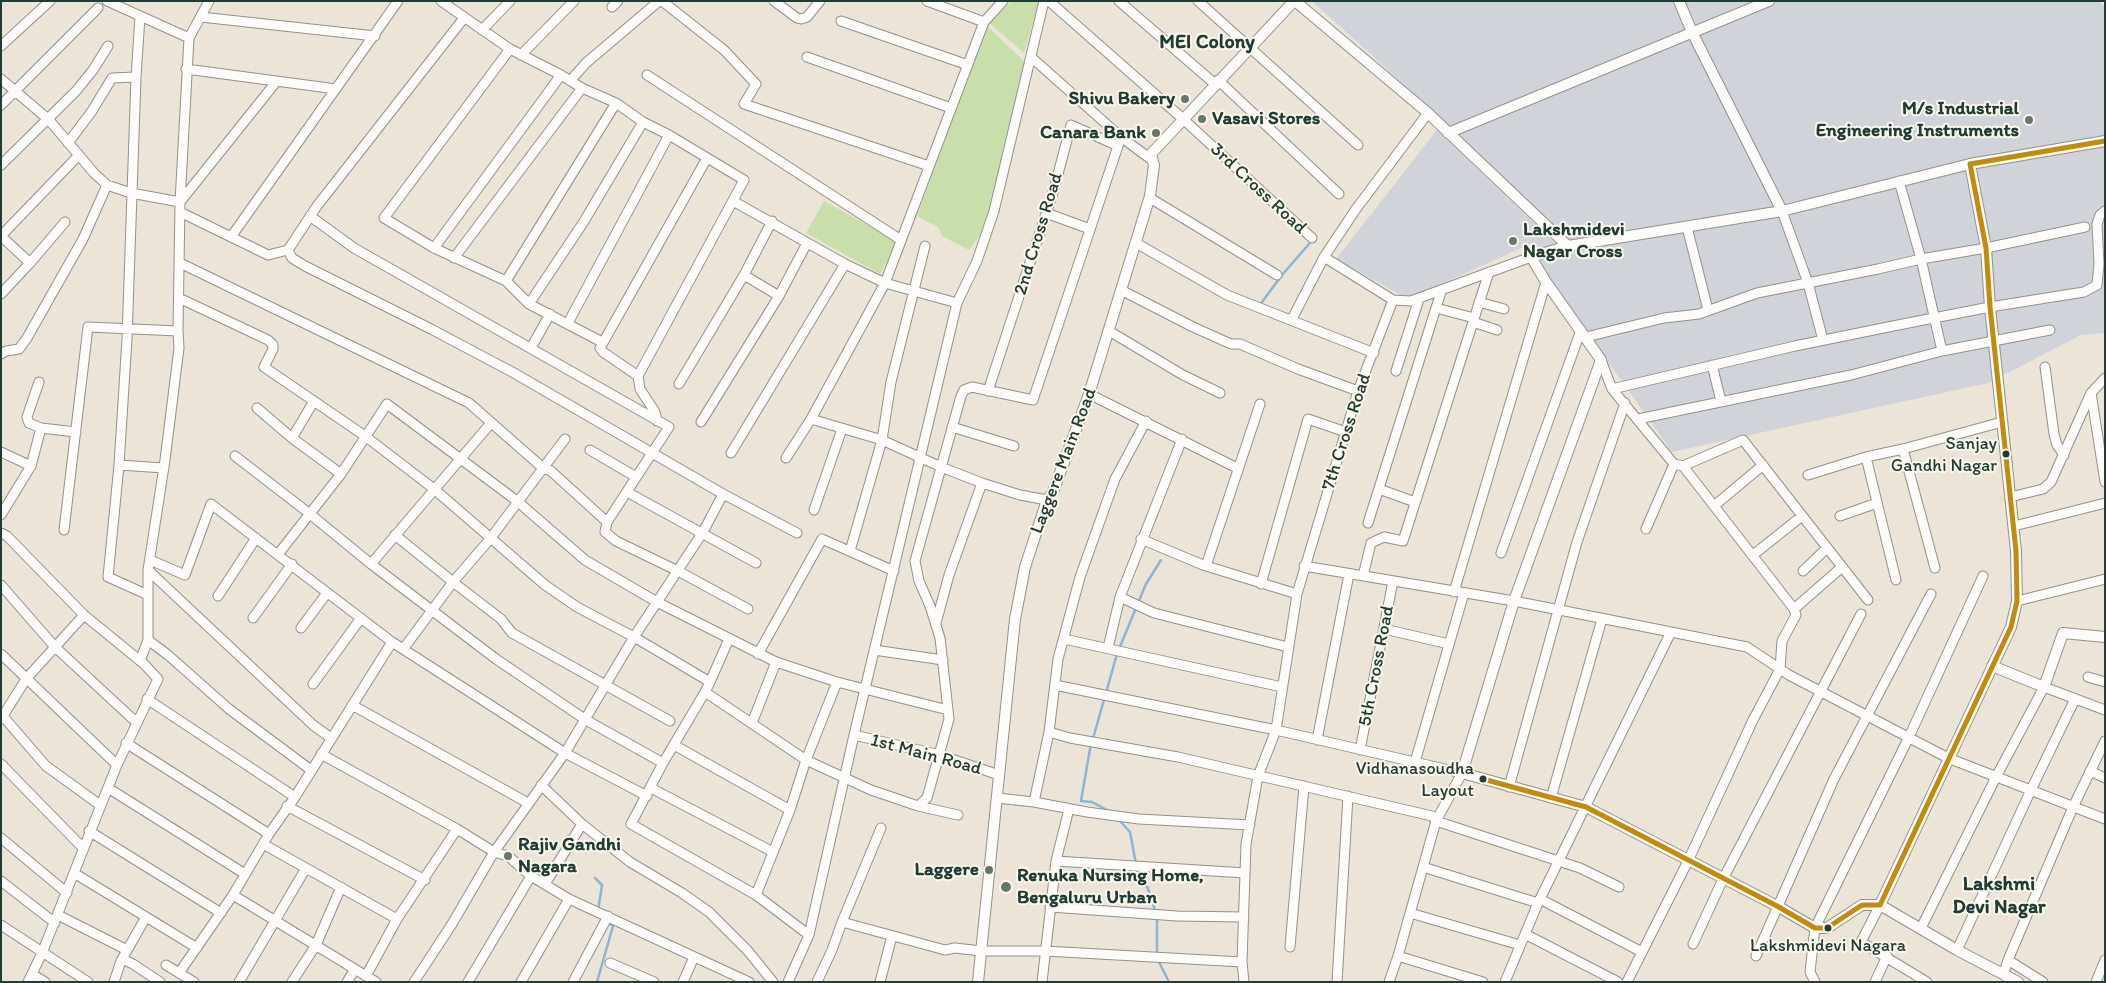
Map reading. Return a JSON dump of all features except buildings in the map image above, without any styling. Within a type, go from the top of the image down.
[{"type":"street","points":[[1,46],[50,1]]},
{"type":"street","points":[[1,105],[95,5],[106,1],[189,38]]},
{"type":"street","points":[[140,661],[148,640],[148,570],[164,468],[179,348],[180,202],[189,38],[209,1]]},
{"type":"street","points":[[231,238],[398,1]]},
{"type":"street","points":[[482,30],[510,1]]},
{"type":"street","points":[[521,55],[574,1]]},
{"type":"street","points":[[570,81],[586,63],[661,1],[724,50],[756,84],[744,104],[929,166]]},
{"type":"street","points":[[774,1],[801,19],[807,17],[820,1]]},
{"type":"street","points":[[927,1],[984,22]]},
{"type":"street","points":[[786,458],[811,419],[885,283],[984,22],[1003,1]]},
{"type":"street","points":[[788,982],[809,936],[854,735],[957,304],[977,260],[991,219],[1044,1]]},
{"type":"street","name":"3rd Cross Road","points":[[1049,1],[1182,118],[1312,238]]},
{"type":"street","points":[[1118,1],[1217,82],[1338,194]]},
{"type":"street","points":[[1198,1],[1358,145]]},
{"type":"street","points":[[1294,1],[1428,113],[1568,246]]},
{"type":"street","name":"Laggere Main Road","points":[[978,982],[1015,619],[1025,567],[1047,500],[1053,492],[1090,394],[1150,198],[1154,165],[1151,154],[1182,118],[1294,1]]},
{"type":"street","points":[[1679,1],[1692,32],[1782,211],[1808,283],[1823,340]]},
{"type":"street","points":[[1448,133],[1769,1]]},
{"type":"street","points":[[442,2],[510,49],[582,88],[616,103],[644,122],[744,180],[638,376],[640,389],[655,412],[657,421]]},
{"type":"street","points":[[140,17],[131,193],[127,330],[119,465],[108,577],[148,595]]},
{"type":"street","points":[[202,17],[375,36]]},
{"type":"street","points":[[180,212],[268,255],[288,250],[310,216],[464,18]]},
{"type":"street","points":[[841,21],[968,64]]},
{"type":"street","points":[[1,165],[49,120],[93,70],[108,46]]},
{"type":"street","points":[[510,49],[384,218],[434,248],[506,281],[529,304],[602,342]]},
{"type":"street","points":[[807,57],[952,108]]},
{"type":"street","points":[[1031,57],[1119,141],[1152,160]]},
{"type":"street","points":[[186,69],[336,89]]},
{"type":"street","points":[[434,248],[561,75]]},
{"type":"street","points":[[647,75],[901,240]]},
{"type":"street","points":[[68,143],[92,111],[112,78],[136,77]]},
{"type":"street","points":[[1,79],[49,120],[78,156],[107,185],[131,193],[180,202]]},
{"type":"street","points":[[180,202],[276,82]]},
{"type":"street","points":[[454,258],[582,88]]},
{"type":"street","points":[[506,281],[616,103]]},
{"type":"street","points":[[1292,319],[1324,258],[1356,209],[1428,113]]},
{"type":"street","points":[[529,304],[583,223],[644,122]]},
{"type":"street","name":"2nd Cross Road","points":[[988,391],[1046,212],[1071,125],[1119,141]]},
{"type":"street","points":[[568,323],[669,135]]},
{"type":"street","points":[[918,806],[927,798],[948,730],[948,710],[943,660],[936,624],[919,581],[915,561],[952,426],[964,390],[972,387],[1033,400],[1119,141]]},
{"type":"street","points":[[1324,258],[1393,300],[1411,301],[1441,292],[1489,272],[1568,246],[1782,211],[1970,164],[2105,141]]},
{"type":"street","points":[[30,263],[1,236],[78,156]]},
{"type":"street","points":[[638,376],[600,348],[707,158]]},
{"type":"street","points":[[1926,982],[1887,956],[1861,942],[2011,627],[2017,601],[2014,526],[1990,307],[1986,248],[1970,164]]},
{"type":"street","points":[[1899,181],[1921,259],[1942,351]]},
{"type":"street","points":[[1,354],[6,351],[19,349],[27,338],[83,239],[107,185]]},
{"type":"street","points":[[1150,198],[1277,275]]},
{"type":"street","points":[[733,201],[772,221],[845,264],[885,283],[957,304]]},
{"type":"street","points":[[1612,388],[1823,340],[1990,307],[2084,292],[2097,285],[2099,264],[2097,224],[2100,215],[2105,211]]},
{"type":"street","points":[[1046,212],[1090,228]]},
{"type":"street","points":[[310,216],[354,248],[669,427],[608,522],[605,532],[616,541],[678,571],[748,609]]},
{"type":"street","points":[[679,384],[744,275],[772,221]]},
{"type":"street","points":[[1,294],[65,222]]},
{"type":"street","points":[[1687,227],[1708,310]]},
{"type":"street","points":[[1583,334],[1664,318],[1699,314],[1757,293],[2085,227]]},
{"type":"street","points":[[701,422],[779,296],[807,243]]},
{"type":"street","points":[[1136,243],[1227,294],[1374,353]]},
{"type":"street","points":[[850,551],[882,440],[891,382],[925,246]]},
{"type":"street","points":[[288,250],[292,258],[305,266],[506,369],[652,454],[797,532]]},
{"type":"street","points":[[1531,258],[1600,360],[1612,388],[1714,506],[1794,609],[1796,615],[1782,642],[1780,668],[1753,720],[1688,861],[1627,982]]},
{"type":"street","points":[[180,263],[469,404],[543,468],[551,471],[608,522]]},
{"type":"street","points":[[731,453],[845,264]]},
{"type":"street","points":[[1363,576],[1371,543],[1384,536],[1403,540],[1489,272]]},
{"type":"street","points":[[744,275],[779,296]]},
{"type":"street","points":[[1454,592],[1546,282]]},
{"type":"street","points":[[1121,290],[1231,344],[1240,344],[1298,369],[1358,391]]},
{"type":"street","points":[[1368,524],[1441,292]]},
{"type":"street","points":[[179,298],[268,340],[274,349],[264,367],[365,436],[434,489],[545,585],[578,607],[634,637],[710,682]]},
{"type":"street","points":[[1396,371],[1419,299]]},
{"type":"street","name":"7th Cross Road","points":[[1244,982],[1242,962],[1246,844],[1258,776],[1276,730],[1297,594],[1358,391],[1393,300]]},
{"type":"street","points":[[1479,302],[1504,310]]},
{"type":"street","points":[[1436,308],[1497,330]]},
{"type":"street","points":[[530,348],[550,314]]},
{"type":"street","points":[[64,530],[88,327],[178,331]]},
{"type":"street","points":[[1638,419],[1851,374],[1942,351],[2050,330]]},
{"type":"street","points":[[1109,331],[1183,375],[1220,393]]},
{"type":"street","points":[[1501,553],[1583,334]]},
{"type":"street","points":[[1389,982],[1436,821],[1462,773],[1514,601],[1600,360]]},
{"type":"street","points":[[1712,365],[1721,402]]},
{"type":"street","points":[[2045,367],[2054,434],[2057,445],[2064,455]]},
{"type":"street","points":[[2010,497],[2043,489],[2051,482],[2091,393],[2105,378]]},
{"type":"street","points":[[39,382],[27,417],[29,423],[41,428],[76,432]]},
{"type":"street","points":[[2091,393],[2105,482]]},
{"type":"street","points":[[1090,394],[1237,468]]},
{"type":"street","points":[[292,438],[314,401]]},
{"type":"street","points":[[1509,787],[1577,542],[1625,403]]},
{"type":"street","points":[[279,554],[340,474],[387,404],[517,501],[585,560],[657,602],[776,662],[865,690],[948,710]]},
{"type":"street","points":[[1206,566],[1237,468],[1260,404]]},
{"type":"street","points":[[257,408],[292,438],[340,474]]},
{"type":"street","points":[[811,419],[882,440],[941,468],[982,483],[1020,495],[1047,500]]},
{"type":"street","points":[[1262,584],[1308,419],[1346,432]]},
{"type":"street","points":[[1034,802],[1049,732],[1058,659],[1080,578],[1115,479],[1146,421]]},
{"type":"street","points":[[1808,475],[1866,457],[2002,422]]},
{"type":"street","points":[[371,564],[491,423]]},
{"type":"street","points":[[952,426],[1014,446]]},
{"type":"street","points":[[1,516],[31,466],[41,428]]},
{"type":"street","points":[[814,510],[842,429]]},
{"type":"street","points":[[404,648],[565,439]]},
{"type":"street","points":[[1108,648],[1120,597],[1141,539],[1182,439]]},
{"type":"street","points":[[1646,528],[1679,465],[1743,440],[1868,600]]},
{"type":"street","points":[[1902,449],[1935,568]]},
{"type":"street","points":[[590,450],[636,477]]},
{"type":"street","points":[[2,455],[31,466]]},
{"type":"street","points":[[235,456],[371,564],[496,659],[586,720],[663,763]]},
{"type":"street","points":[[1866,457],[1896,580]]},
{"type":"street","points":[[119,465],[164,468]]},
{"type":"street","points":[[1714,506],[1763,465]]},
{"type":"street","points":[[936,624],[949,575],[982,483]]},
{"type":"street","points":[[1379,489],[1415,502]]},
{"type":"street","points":[[627,492],[756,562]]},
{"type":"street","points":[[414,982],[452,924],[494,852],[565,753],[586,720],[634,637],[703,532],[724,494]]},
{"type":"street","points":[[1840,516],[1877,503]]},
{"type":"street","points":[[150,560],[185,575],[211,504],[392,642],[565,753],[773,852]]},
{"type":"street","points":[[2014,526],[2104,505]]},
{"type":"street","points":[[1753,556],[1802,516]]},
{"type":"street","points":[[1,534],[8,536],[84,615],[140,661],[158,679],[126,743],[89,831],[67,893],[30,978],[45,982]]},
{"type":"street","points":[[395,535],[501,619],[512,633],[670,721]]},
{"type":"street","points":[[218,596],[256,538]]},
{"type":"street","points":[[758,654],[820,542],[826,539],[894,571]]},
{"type":"street","points":[[1141,539],[1206,566],[1297,594]]},
{"type":"street","points":[[1803,571],[1828,548]]},
{"type":"street","points":[[253,618],[292,564]]},
{"type":"street","points":[[1304,566],[1514,601],[1747,647],[1820,692],[1948,758],[2105,819]]},
{"type":"street","points":[[1794,609],[1842,566]]},
{"type":"street","points":[[148,570],[313,725],[332,738]]},
{"type":"street","points":[[1317,740],[1349,574]]},
{"type":"street","points":[[1815,982],[1810,972],[1815,928],[1908,737],[1982,576]]},
{"type":"street","points":[[2017,601],[2105,579]]},
{"type":"street","name":"5th Cross Road","points":[[1360,750],[1393,581]]},
{"type":"street","points":[[1,585],[55,647],[136,722]]},
{"type":"street","points":[[302,628],[328,593]]},
{"type":"street","points":[[1415,762],[1464,593]]},
{"type":"street","points":[[1756,956],[1834,779],[1931,594]]},
{"type":"street","points":[[1120,597],[1154,613],[1288,647]]},
{"type":"street","points":[[1693,944],[1723,879],[1861,614]]},
{"type":"street","points":[[84,615],[26,679],[2,717],[46,766],[100,805]]},
{"type":"street","points":[[313,684],[360,618]]},
{"type":"street","points":[[1551,798],[1602,619]]},
{"type":"street","points":[[1384,630],[1449,644]]},
{"type":"street","points":[[1505,982],[1539,901],[1671,632]]},
{"type":"street","points":[[1921,928],[1996,777],[2044,687],[2063,633],[2105,638]]},
{"type":"street","points":[[729,639],[705,692],[663,763],[631,824],[756,895],[809,936]]},
{"type":"street","points":[[1064,639],[1282,687]]},
{"type":"street","points":[[148,640],[168,655],[228,709],[311,770]]},
{"type":"street","points":[[179,973],[233,895],[269,834],[295,797],[392,642]]},
{"type":"street","points":[[874,650],[943,660]]},
{"type":"street","points":[[1,654],[117,765]]},
{"type":"street","points":[[752,723],[776,662]]},
{"type":"street","points":[[1992,666],[2105,710]]},
{"type":"street","points":[[2088,677],[2105,682]]},
{"type":"street","points":[[756,895],[790,810],[806,760],[837,682]]},
{"type":"street","points":[[1055,685],[1276,730],[1462,773],[1586,807],[1777,906],[1815,928],[1828,928],[1862,905],[1880,905],[1957,950],[2018,982]]},
{"type":"street","points":[[705,692],[806,760],[844,779],[918,806],[958,815]]},
{"type":"street","points":[[147,699],[295,797]]},
{"type":"street","points":[[1957,950],[2031,790],[2076,699]]},
{"type":"street","points":[[352,705],[528,803]]},
{"type":"street","points":[[1049,732],[1070,738],[1178,757],[1432,816],[1436,821],[1580,868],[1619,888]]},
{"type":"street","name":"1st Main Road","points":[[854,735],[940,754],[999,775]]},
{"type":"street","points":[[2006,977],[2008,960],[2073,807],[2105,740]]},
{"type":"street","points":[[126,743],[269,834]]},
{"type":"street","points":[[674,744],[790,810]]},
{"type":"street","points":[[321,754],[457,829],[494,852],[508,856],[531,876],[569,899],[749,982]]},
{"type":"street","points":[[1,764],[84,848]]},
{"type":"street","points":[[2090,771],[2105,778]]},
{"type":"street","points":[[541,785],[582,824],[630,862],[682,893],[709,912],[748,951],[772,982]]},
{"type":"street","points":[[1290,947],[1304,786]]},
{"type":"street","points":[[108,788],[245,874]]},
{"type":"street","points":[[1337,982],[1348,796]]},
{"type":"street","points":[[997,798],[1034,802],[1121,817],[1250,825]]},
{"type":"street","points":[[287,806],[424,880]]},
{"type":"street","points":[[1042,982],[1056,861],[1069,809]]},
{"type":"street","points":[[545,884],[582,824]]},
{"type":"street","points":[[817,982],[832,950],[881,828]]},
{"type":"street","points":[[366,976],[398,919],[457,829]]},
{"type":"street","points":[[89,831],[221,913]]},
{"type":"street","points":[[1,838],[67,893]]},
{"type":"street","points":[[263,844],[398,919]]},
{"type":"street","points":[[1056,861],[1245,873]]},
{"type":"street","points":[[1423,867],[1539,901],[1642,952]]},
{"type":"street","points":[[239,982],[306,868]]},
{"type":"street","points":[[74,874],[197,948]]},
{"type":"street","points":[[468,982],[531,876]]},
{"type":"street","points":[[1,881],[56,919],[127,950]]},
{"type":"street","points":[[292,982],[316,945],[341,887]]},
{"type":"street","points":[[233,895],[376,982]]},
{"type":"street","points":[[521,982],[569,899]]},
{"type":"street","points":[[1050,907],[1156,914],[1244,917]]},
{"type":"street","points":[[1410,913],[1520,945]]},
{"type":"street","points":[[573,982],[603,916]]},
{"type":"street","points":[[114,982],[122,959],[146,917]]},
{"type":"street","points":[[842,922],[945,950],[955,948],[981,951],[1046,951],[1242,962]]},
{"type":"street","points":[[1,925],[88,982]]},
{"type":"street","points":[[1525,934],[1618,982]]},
{"type":"street","points":[[880,982],[892,936]]},
{"type":"street","points":[[1398,956],[1482,982]]},
{"type":"street","points":[[1875,982],[1887,956]]},
{"type":"street","points":[[683,982],[694,957]]},
{"type":"street","points":[[122,959],[160,982]]},
{"type":"street","points":[[2008,960],[2043,982]]},
{"type":"street","points":[[2096,982],[2105,960]]},
{"type":"street","points":[[610,963],[654,982]]},
{"type":"street","points":[[166,965],[194,982]]},
{"type":"street","points":[[347,982],[355,969]]},
{"type":"shaded area","points":[[1312,1],[2098,1],[2105,7],[2105,333],[2081,335],[1988,383],[1672,452],[1526,246],[1408,299],[1336,259],[1444,121]]},
{"type":"green space","points":[[1012,1],[1039,1],[1024,53],[988,22]]},
{"type":"green space","points":[[987,26],[1025,62],[986,227],[969,250],[942,236],[938,227],[917,216]]},
{"type":"green space","points":[[824,201],[898,242],[880,274],[806,233]]},
{"type":"waterway","points":[[1262,302],[1282,275],[1316,236]]},
{"type":"waterway","points":[[1138,603],[1146,584],[1161,560]]},
{"type":"waterway","points":[[1119,649],[1136,608]]},
{"type":"waterway","points":[[1109,811],[1092,802],[1081,801],[1090,749],[1117,654]]},
{"type":"waterway","points":[[1119,820],[1130,832],[1136,864]]},
{"type":"waterway","points":[[1138,869],[1148,889],[1156,913]]},
{"type":"waterway","points":[[595,878],[602,885],[598,911]]},
{"type":"waterway","points":[[1157,918],[1157,955]]},
{"type":"waterway","points":[[597,982],[613,926],[607,921]]},
{"type":"waterway","points":[[1158,960],[1169,982]]},
{"type":"transit line","points":[[1483,779],[1586,807],[1777,906],[1815,928],[1827,928],[1862,905],[1880,905],[2011,627],[2017,601],[2016,551],[1990,307],[1986,248],[1970,164],[2105,141]]},
{"type":"place","name":"Shivu Bakery","points":[[1185,99]]},
{"type":"place","name":"Vasavi Stores","points":[[1202,119]]},
{"type":"place","name":"M/s Industrial Engineering Instruments","points":[[2029,120]]},
{"type":"place","name":"Canara Bank","points":[[1156,133]]},
{"type":"place","name":"Lakshmidevi Nagar Cross","points":[[1513,241]]},
{"type":"place","name":"Sanjay Gandhi Nagar","points":[[2006,454]]},
{"type":"place","name":"Vidhanasoudha Layout","points":[[1483,779]]},
{"type":"place","name":"Rajiv Gandhi Nagara","points":[[508,856]]},
{"type":"place","name":"Laggere","points":[[989,870]]},
{"type":"place","name":"Renuka Nursing Home, Bengaluru Urban","points":[[1006,887]]},
{"type":"place","name":"Lakshmidevi Nagara","points":[[1828,928]]},
{"type":"district","name":"MEI Colony","points":[[1207,43]]},
{"type":"district","name":"Lakshmi Devi Nagar","points":[[1999,896]]}]
